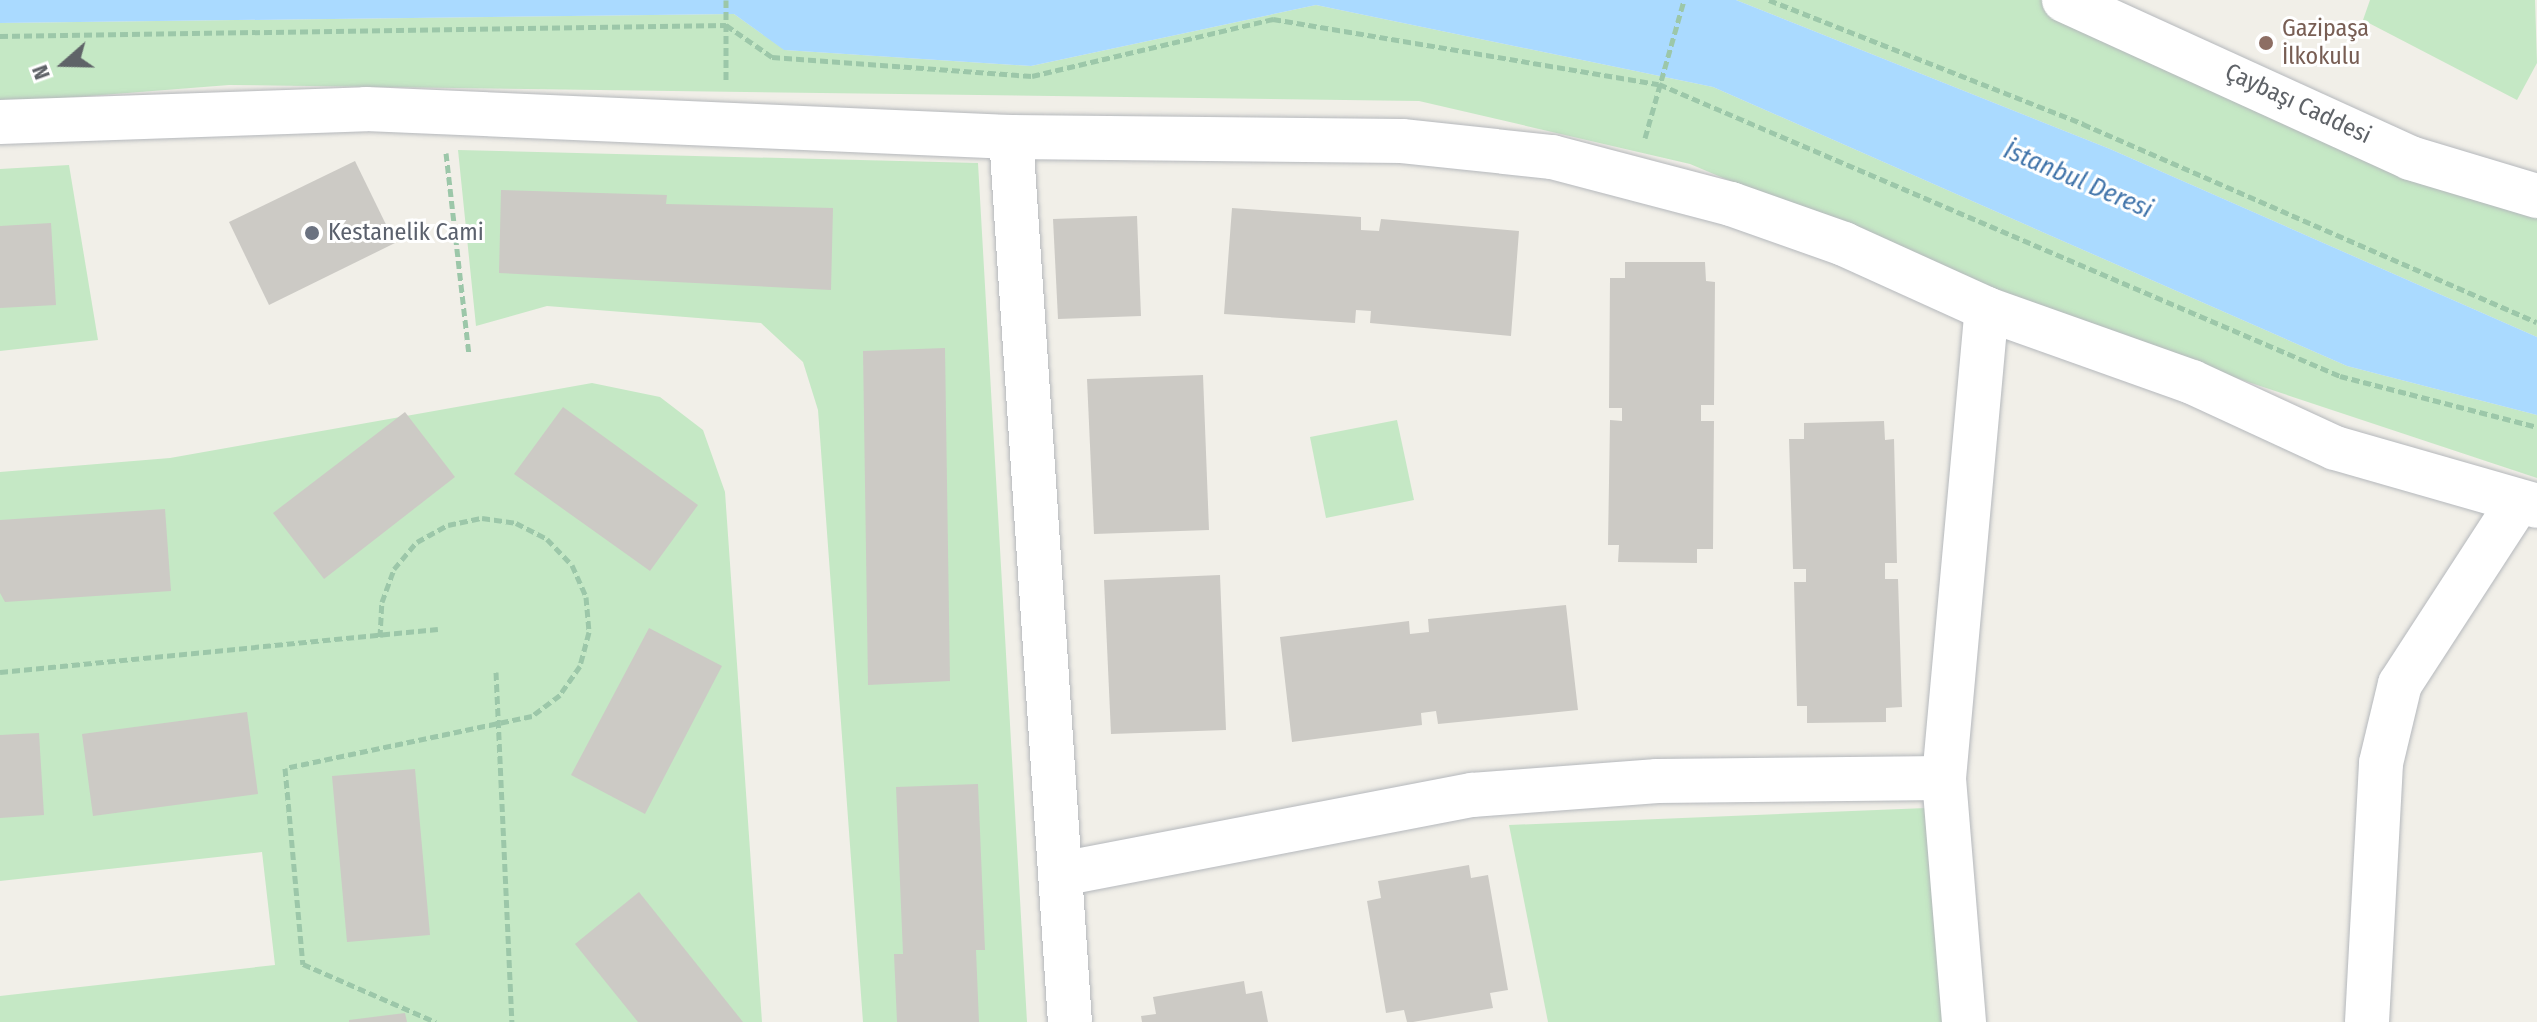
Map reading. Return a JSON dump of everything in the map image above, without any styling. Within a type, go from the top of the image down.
[{"type":"street","name":"Çaybaşı Caddesi","points":[[2064,0],[2410,158],[2537,196]]},
{"type":"street","points":[[0,122],[366,109],[1011,137],[1402,141],[1552,157],[1635,179],[1844,244],[1987,309],[2192,382],[2335,448],[2528,504],[2400,684],[2381,763],[2367,1022]]},
{"type":"street","points":[[1011,137],[1070,1022]]},
{"type":"street","points":[[1964,1022],[1944,778],[1987,309]]},
{"type":"street","points":[[1061,874],[1472,795],[1657,781],[1944,778]]},
{"type":"path","points":[[724,123],[726,0]]},
{"type":"path","points":[[1635,179],[1684,0]]},
{"type":"path","points":[[1769,0],[2083,124],[2537,322]]},
{"type":"path","points":[[0,36],[726,25],[772,57],[1032,76],[1273,19],[1659,84],[2340,376],[2537,427]]},
{"type":"path","points":[[441,113],[469,355]]},
{"type":"path","points":[[380,637],[382,602],[394,569],[417,542],[448,525],[482,518],[516,523],[547,539],[572,565],[586,597],[589,632],[580,666],[560,695],[532,716],[499,727],[285,768],[303,964],[436,1022]]},
{"type":"path","points":[[0,672],[438,629]]},
{"type":"path","points":[[496,672],[512,1022]]},
{"type":"green space","points":[[1736,0],[2087,0],[2537,202],[2537,337],[2110,149]]},
{"type":"green space","points":[[2370,0],[2535,0],[2537,63],[2517,100],[2363,20]]},
{"type":"green space","points":[[1316,5],[1713,87],[2347,366],[2537,415],[2537,478],[2049,316],[1690,164],[1419,101],[229,85],[0,103],[0,23],[734,14],[785,50],[1031,66]]},
{"type":"green space","points":[[458,150],[978,163],[1027,1022],[863,1022],[818,410],[803,362],[761,323],[547,306],[476,326]]},
{"type":"green space","points":[[69,165],[98,340],[0,351],[0,169]]},
{"type":"green space","points":[[592,383],[660,397],[703,430],[725,492],[762,1022],[0,1022],[0,996],[275,965],[262,852],[0,881],[0,472],[170,458]]},
{"type":"green space","points":[[1397,420],[1414,500],[1326,518],[1310,437]]},
{"type":"green space","points":[[1926,808],[1948,1022],[1548,1022],[1509,825]]},
{"type":"water","name":"İstanbul Deresi","points":[[0,0],[1736,0],[2110,149],[2537,337],[2537,415],[2347,366],[1713,87],[1316,5],[1031,66],[784,50],[734,14],[0,23]]},
{"type":"building","name":"Kestanelik Cami","points":[[355,161],[395,243],[269,305],[229,222]]},
{"type":"building","points":[[501,190],[667,195],[666,204],[833,208],[831,290],[499,273]]},
{"type":"building","points":[[1232,208],[1361,217],[1361,230],[1379,231],[1381,219],[1519,231],[1511,336],[1370,323],[1371,311],[1356,310],[1355,323],[1224,314]]},
{"type":"building","points":[[1137,216],[1141,316],[1058,319],[1053,219]]},
{"type":"building","points":[[51,223],[56,305],[0,308],[0,226]]},
{"type":"building","points":[[1625,262],[1705,262],[1706,281],[1715,282],[1714,405],[1701,405],[1701,421],[1714,421],[1713,549],[1697,549],[1697,563],[1618,562],[1619,545],[1608,545],[1610,420],[1622,421],[1622,408],[1609,408],[1610,278],[1625,278]]},
{"type":"building","points":[[945,348],[950,681],[868,685],[863,351]]},
{"type":"building","points":[[1203,375],[1209,530],[1094,534],[1087,379]]},
{"type":"building","points":[[563,407],[698,505],[650,571],[514,474]]},
{"type":"building","points":[[405,412],[455,477],[324,579],[273,513]]},
{"type":"building","points":[[1884,421],[1885,440],[1894,439],[1897,563],[1885,563],[1885,579],[1898,579],[1902,707],[1886,708],[1886,722],[1807,723],[1807,706],[1797,706],[1794,582],[1806,582],[1806,569],[1793,569],[1789,439],[1804,439],[1804,423]]},
{"type":"building","points":[[165,509],[171,591],[5,602],[0,593],[0,520]]},
{"type":"building","points":[[1220,575],[1226,730],[1111,734],[1104,580]]},
{"type":"building","points":[[1566,605],[1578,710],[1438,724],[1436,711],[1421,713],[1422,725],[1292,742],[1280,637],[1409,621],[1410,634],[1429,632],[1428,619]]},
{"type":"building","points":[[649,628],[722,666],[645,814],[571,775]]},
{"type":"building","points":[[247,712],[258,794],[93,816],[82,734]]},
{"type":"building","points":[[39,733],[44,815],[0,818],[0,735]]},
{"type":"building","points":[[415,769],[430,935],[347,942],[332,776]]},
{"type":"building","points":[[978,784],[985,950],[976,950],[979,1022],[897,1022],[894,954],[903,954],[896,787]]},
{"type":"building","points":[[1469,865],[1471,878],[1488,875],[1508,990],[1490,993],[1493,1008],[1413,1022],[1407,1022],[1404,1010],[1386,1013],[1367,901],[1381,898],[1378,881]]},
{"type":"building","points":[[639,892],[743,1022],[638,1022],[575,944]]},
{"type":"building","points":[[1244,981],[1246,994],[1262,991],[1268,1022],[1142,1022],[1141,1016],[1156,1014],[1153,997]]},
{"type":"building","points":[[405,1013],[407,1022],[349,1022],[349,1020]]},
{"type":"place","name":"Gazipaşa İlkokulu","points":[[2266,43]]},
{"type":"place","name":"Kestanelik Cami","points":[[312,233]]}]
